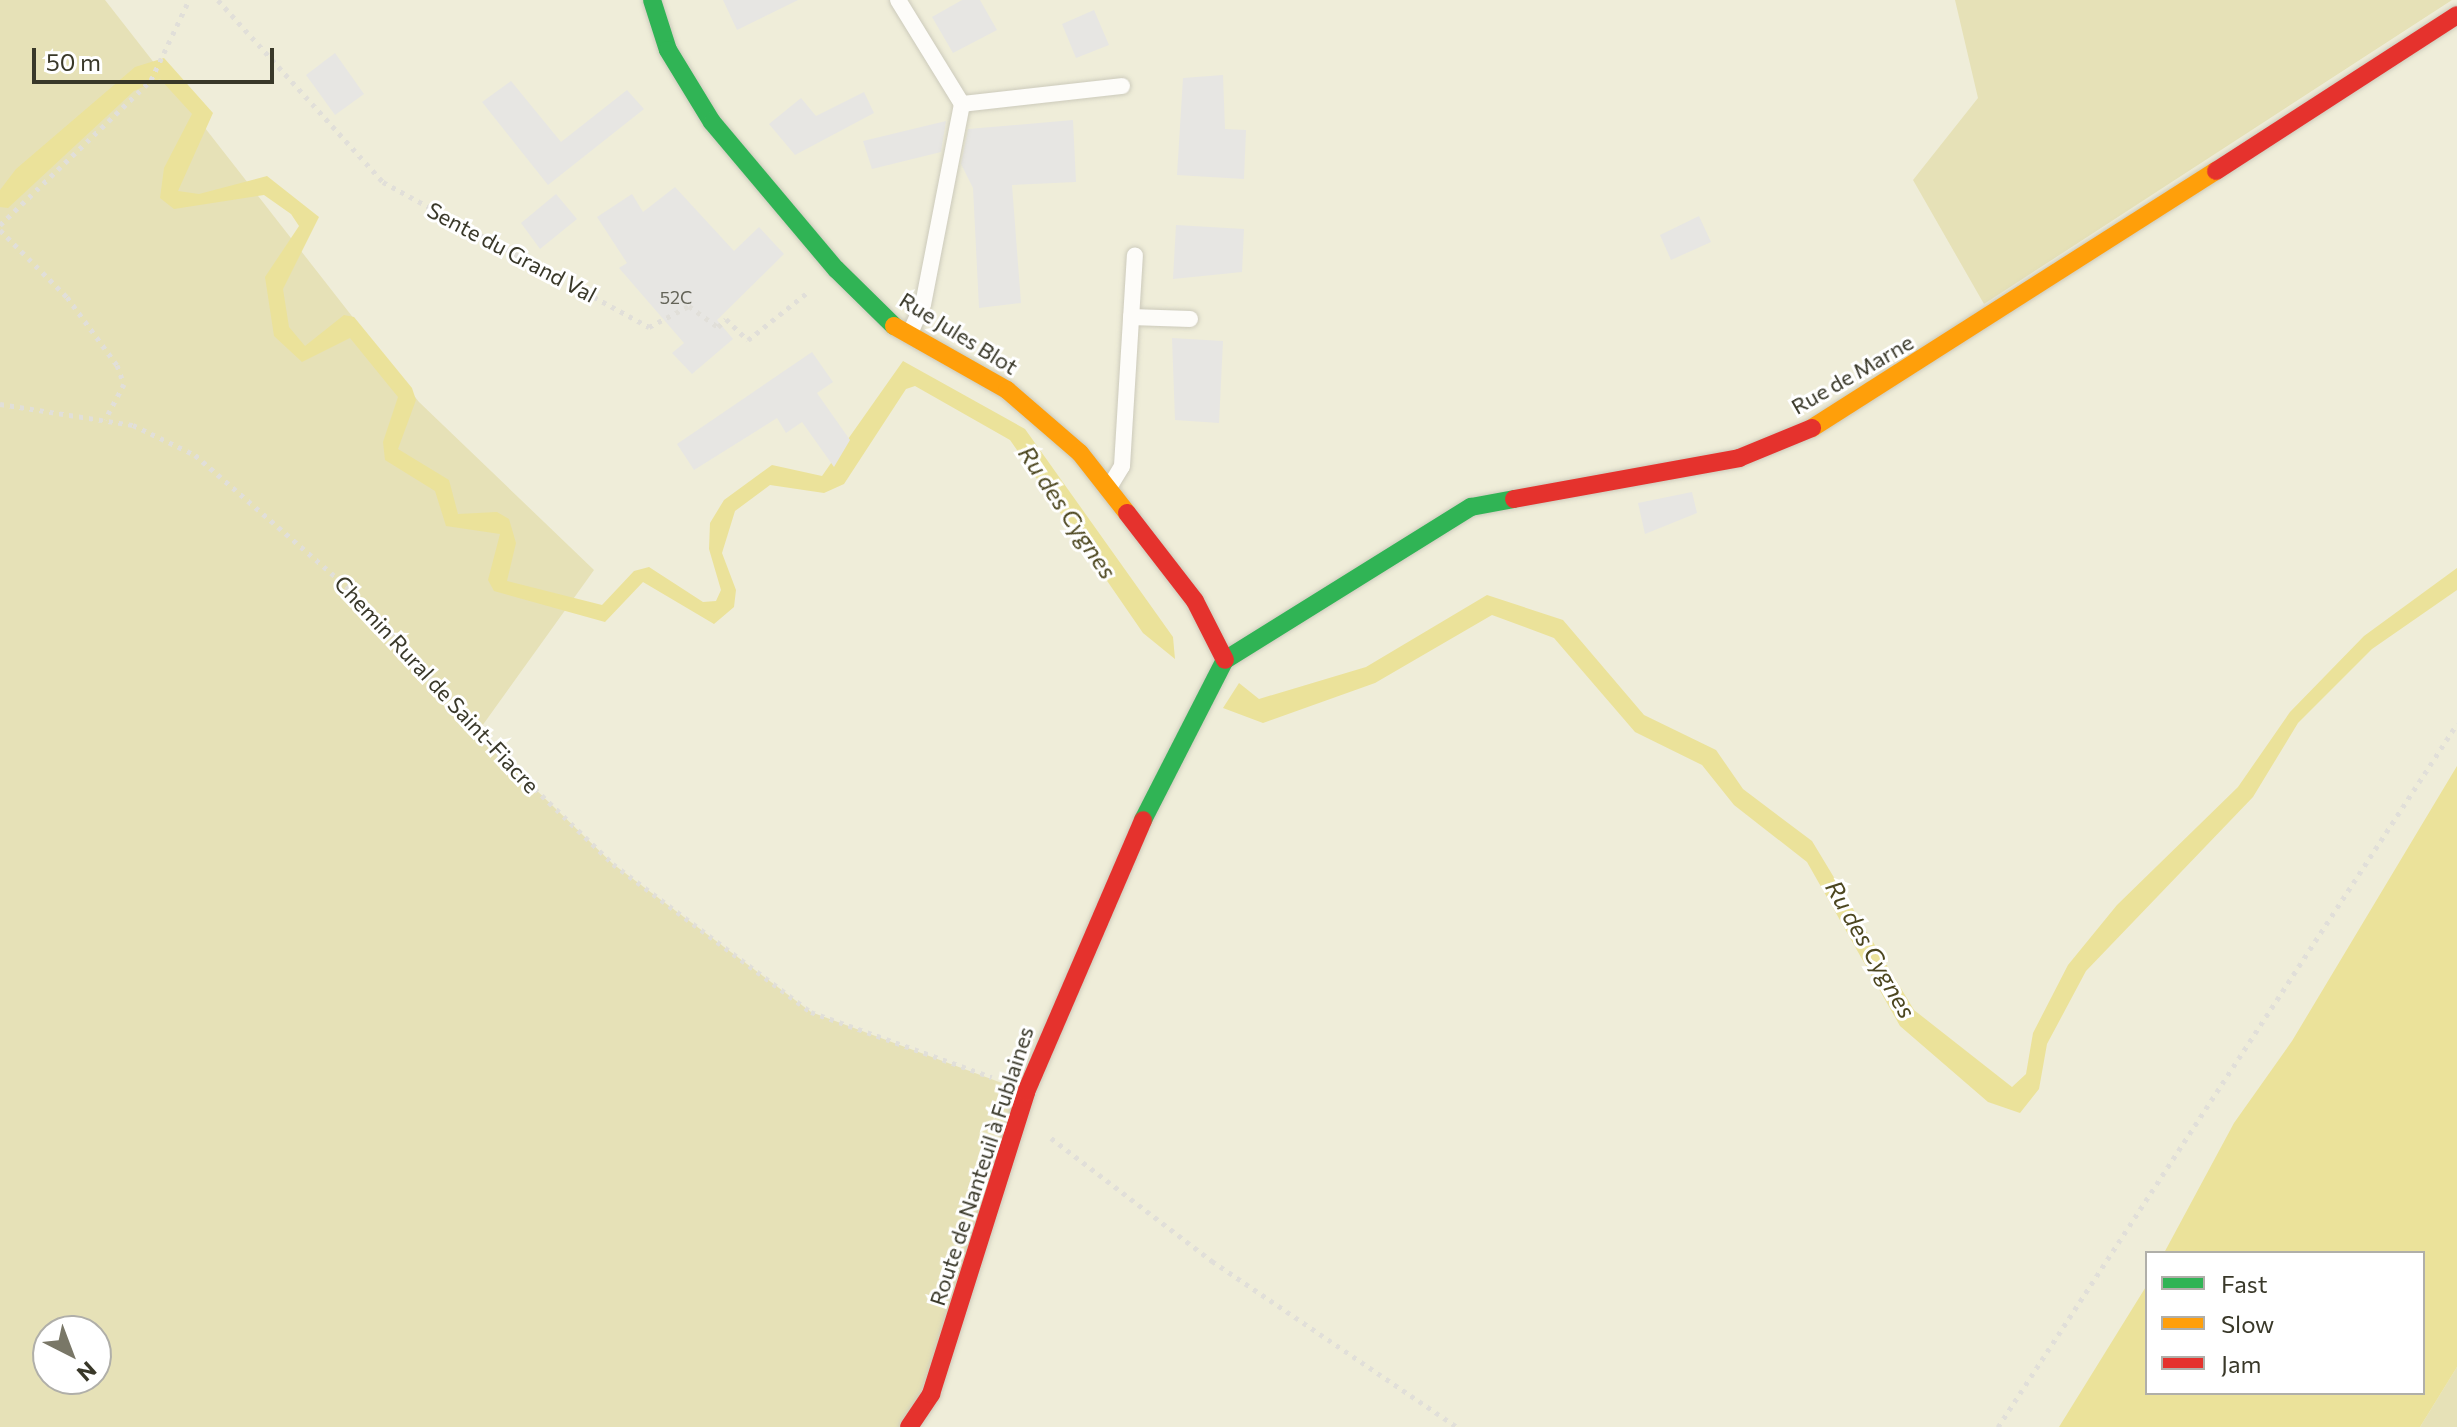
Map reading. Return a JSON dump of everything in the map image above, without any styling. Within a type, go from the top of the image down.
[{"type":"street","name":"Rue Jules Blot","points":[[652,0],[668,50],[712,122],[836,269],[910,334],[1007,390],[1109,487],[1195,601],[1225,660]]},
{"type":"street","name":"Rue de Marne","points":[[1225,660],[1471,507],[1739,458],[1828,421],[2457,15]]},
{"type":"street","name":"Route de Nanteuil à Fublaines","points":[[909,1427],[931,1394],[1024,1117],[1026,1092],[1108,888],[1225,660]]},
{"type":"lane","points":[[898,0],[962,104],[923,304],[910,334]]},
{"type":"lane","points":[[962,104],[1122,86]]},
{"type":"lane","points":[[1109,487],[1122,466],[1135,255]]},
{"type":"lane","points":[[1131,317],[1190,319]]},
{"type":"path","points":[[105,419],[124,384],[117,365],[67,297],[0,228],[151,80],[155,58],[189,0]]},
{"type":"path","name":"Sente du Grand Val","points":[[218,0],[383,182],[649,327],[689,306],[718,327],[726,319],[748,340],[836,269]]},
{"type":"path","name":"Chemin Rural de Saint-Fiacre","points":[[0,404],[105,419],[195,455],[365,602],[477,733],[613,864],[811,1012],[1026,1092]]},
{"type":"path","points":[[1998,1427],[2457,724]]},
{"type":"path","points":[[1024,1117],[1212,1261],[1457,1427]]},
{"type":"shaded area","points":[[0,0],[105,0],[419,402],[594,570],[477,733],[613,864],[811,1012],[1026,1092],[909,1427],[0,1427]]},
{"type":"shaded area","points":[[1955,0],[2452,0],[1984,304],[1913,180],[1978,98]]},
{"type":"shaded area","points":[[2457,1367],[2457,1427],[2420,1427]]},
{"type":"water","name":"Ru des Cygnes","points":[[164,58],[213,113],[178,191],[199,194],[267,176],[319,217],[283,289],[289,327],[305,346],[344,315],[354,317],[412,388],[416,400],[398,449],[449,480],[458,514],[497,512],[509,519],[516,543],[507,581],[602,605],[634,571],[649,567],[703,602],[716,601],[721,590],[709,549],[710,523],[724,500],[772,465],[822,476],[903,361],[1025,429],[1173,637],[1175,659],[1143,633],[1010,440],[915,386],[906,389],[844,484],[824,493],[770,485],[735,511],[722,553],[736,590],[734,607],[714,624],[643,582],[605,622],[494,591],[488,580],[500,534],[446,526],[435,491],[385,460],[383,442],[398,397],[350,338],[302,362],[274,336],[265,277],[299,226],[291,214],[264,195],[174,209],[160,198],[164,168],[192,114],[160,79],[134,91],[8,208],[0,207],[0,190],[16,169],[135,67]]},
{"type":"water","points":[[2457,568],[2457,590],[2372,649],[2298,723],[2253,797],[2086,971],[2047,1044],[2039,1089],[2020,1113],[1988,1102],[1900,1026],[1807,862],[1734,805],[1702,765],[1635,732],[1554,638],[1492,615],[1375,683],[1263,723],[1223,708],[1239,683],[1259,699],[1366,667],[1487,595],[1563,620],[1644,715],[1716,750],[1743,789],[1812,841],[1914,1010],[2012,1087],[2026,1074],[2033,1033],[2068,965],[2117,905],[2238,787],[2290,712],[2364,636]]},
{"type":"water","points":[[2457,766],[2457,1367],[2420,1427],[2059,1427],[2145,1288],[2145,1395],[2425,1395],[2425,1251],[2165,1251],[2234,1123],[2292,1041]]},
{"type":"building","points":[[723,0],[798,0],[737,30]]},
{"type":"building","points":[[962,0],[980,0],[997,30],[953,53],[932,17]]},
{"type":"building","points":[[1094,10],[1109,45],[1076,58],[1062,24]]},
{"type":"building","points":[[335,53],[364,94],[335,115],[306,75]]},
{"type":"building","points":[[1223,75],[1225,129],[1246,130],[1244,179],[1177,175],[1183,78]]},
{"type":"building","points":[[511,81],[561,142],[627,90],[644,109],[548,185],[482,102]]},
{"type":"building","points":[[864,92],[874,113],[795,155],[769,124],[801,98],[816,116]]},
{"type":"building","points":[[1073,120],[1076,182],[1012,185],[1021,303],[979,308],[973,188],[961,164],[968,129]]},
{"type":"building","points":[[946,121],[941,152],[872,169],[863,141]]},
{"type":"building","points":[[675,187],[734,251],[759,227],[784,254],[717,320],[733,339],[692,374],[672,353],[684,343],[619,268],[627,263],[597,217],[632,194],[643,212]]},
{"type":"building","points":[[556,194],[577,219],[540,249],[521,223]]},
{"type":"building","points":[[1699,216],[1711,242],[1671,260],[1660,235]]},
{"type":"building","points":[[1176,225],[1244,229],[1242,272],[1173,279]]},
{"type":"building","points":[[1172,338],[1223,341],[1219,423],[1175,420]]},
{"type":"building","points":[[812,352],[833,382],[817,393],[850,440],[834,467],[802,422],[786,433],[777,418],[694,470],[677,444]]},
{"type":"building","points":[[1692,492],[1697,513],[1645,534],[1638,503]]},
{"type":"traffic: fast","points":[[652,0],[668,50],[712,122],[836,269],[894,326]]},
{"type":"traffic: fast","points":[[1143,820],[1225,660],[1471,507],[1514,499]]},
{"type":"traffic: slow","points":[[1812,428],[2216,171]]},
{"type":"traffic: slow","points":[[894,326],[1007,390],[1080,453],[1127,513]]},
{"type":"traffic: jam","points":[[2216,171],[2457,15]]},
{"type":"traffic: jam","points":[[1514,499],[1739,458],[1812,428]]},
{"type":"traffic: jam","points":[[1127,513],[1195,601],[1225,660]]},
{"type":"traffic: jam","points":[[909,1427],[931,1394],[1026,1092],[1143,820]]}]
